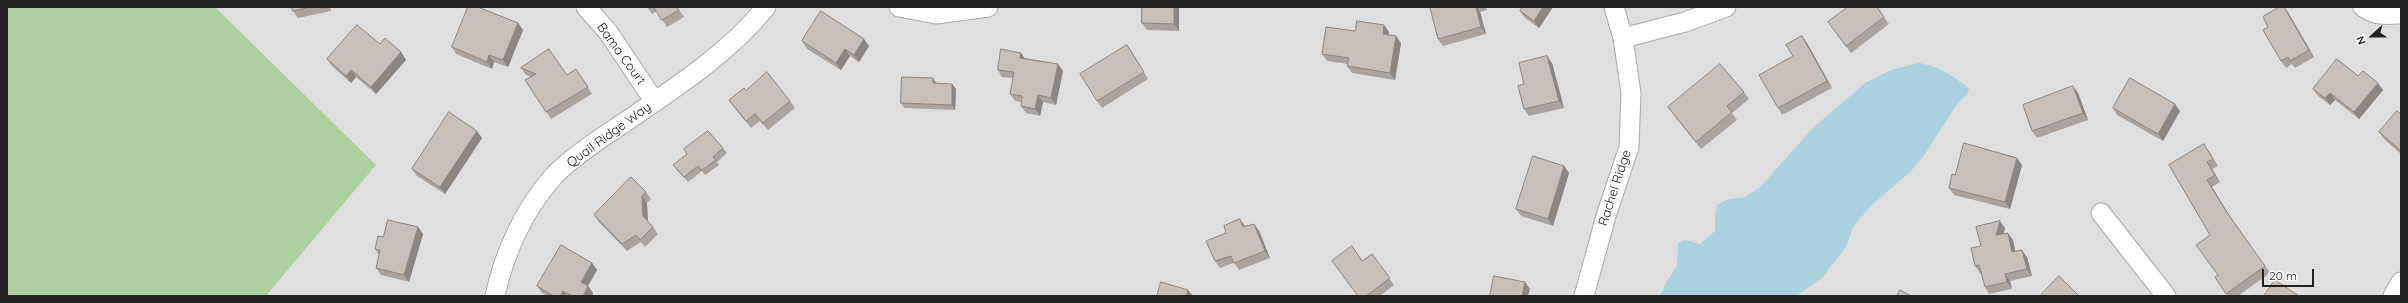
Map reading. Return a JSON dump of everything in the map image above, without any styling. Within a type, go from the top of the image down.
[{"type":"street","name":"Bama Court","points":[[586,7],[608,32],[655,102]]},
{"type":"street","name":"Quail Ridge Way","points":[[496,296],[501,270],[526,215],[551,178],[598,140],[655,102],[722,53],[766,7]]},
{"type":"street","points":[[899,7],[936,14],[988,7]]},
{"type":"street","name":"Rachel Ridge","points":[[1584,296],[1606,216],[1629,147],[1631,93],[1623,38],[1614,7]]},
{"type":"street","points":[[1623,38],[1685,22],[1726,7]]},
{"type":"street","points":[[2363,7],[2371,12],[2383,15],[2401,14]]},
{"type":"street","points":[[2101,212],[2166,296]]},
{"type":"street","points":[[2393,296],[2401,282]]},
{"type":"shaded area","points":[[215,7],[2401,7],[2401,296],[266,296],[376,165]]},
{"type":"green space","points":[[7,7],[215,7],[376,165],[266,296],[7,296]]},
{"type":"water","points":[[1919,63],[1940,69],[1957,79],[1969,88],[1967,95],[1957,104],[1925,154],[1911,171],[1870,207],[1853,227],[1846,247],[1822,278],[1796,296],[1660,296],[1667,281],[1677,266],[1678,243],[1685,240],[1700,244],[1715,231],[1717,205],[1728,199],[1745,197],[1759,188],[1813,128],[1865,83],[1891,70]]},
{"type":"building","points":[[292,7],[311,7],[293,11]]},
{"type":"building","points":[[468,7],[478,7],[518,23],[503,60],[489,55],[487,62],[452,47]]},
{"type":"building","points":[[654,7],[677,7],[679,10],[662,20]]},
{"type":"building","points":[[1142,7],[1174,7],[1174,24],[1142,23]]},
{"type":"building","points":[[1476,7],[1481,27],[1438,39],[1430,8]]},
{"type":"building","points":[[1523,7],[1543,7],[1534,21],[1520,11]]},
{"type":"building","points":[[1848,7],[1877,7],[1884,17],[1846,46],[1828,22]]},
{"type":"building","points":[[2279,7],[2284,7],[2309,50],[2290,61],[2288,57],[2281,61],[2263,30],[2268,27],[2263,17]]},
{"type":"building","points":[[821,11],[864,39],[854,55],[845,49],[836,63],[802,41]]},
{"type":"building","points":[[1357,21],[1384,25],[1383,34],[1396,36],[1390,73],[1347,66],[1349,58],[1322,54],[1326,27],[1355,31]]},
{"type":"building","points":[[357,25],[380,44],[385,38],[401,52],[371,87],[351,70],[346,76],[327,59]]},
{"type":"building","points":[[1802,36],[1827,81],[1778,108],[1759,75],[1793,56],[1786,45]]},
{"type":"building","points":[[1127,45],[1144,72],[1097,101],[1080,74]]},
{"type":"building","points":[[549,49],[567,75],[576,69],[588,87],[546,112],[525,80],[536,74],[521,68]]},
{"type":"building","points":[[1001,49],[1021,53],[1020,58],[1058,64],[1051,98],[1038,95],[1035,109],[1021,106],[1022,96],[1010,94],[1014,72],[998,70]]},
{"type":"building","points":[[1547,56],[1559,101],[1524,109],[1518,86],[1524,84],[1519,63]]},
{"type":"building","points":[[2337,59],[2358,76],[2363,71],[2378,83],[2354,112],[2330,93],[2325,98],[2313,89]]},
{"type":"building","points":[[1720,64],[1744,92],[1727,106],[1732,112],[1696,142],[1668,107]]},
{"type":"building","points":[[767,72],[790,101],[763,123],[755,114],[746,121],[729,100],[744,88],[746,90]]},
{"type":"building","points":[[902,77],[933,78],[933,83],[952,84],[952,105],[901,103]]},
{"type":"building","points":[[2130,78],[2175,104],[2158,134],[2113,108]]},
{"type":"building","points":[[2073,86],[2083,113],[2032,131],[2023,105]]},
{"type":"building","points":[[2397,111],[2401,114],[2401,151],[2379,132]]},
{"type":"building","points":[[449,112],[477,131],[440,187],[412,169]]},
{"type":"building","points":[[708,131],[723,148],[713,157],[716,160],[702,170],[698,166],[684,177],[673,165],[687,154],[684,149]]},
{"type":"building","points":[[1964,143],[2017,158],[2005,202],[1949,188],[1952,174],[1955,175]]},
{"type":"building","points":[[2204,144],[2213,159],[2207,162],[2215,175],[2207,180],[2226,211],[2265,266],[2226,294],[2215,277],[2218,275],[2196,245],[2210,235],[2169,165]]},
{"type":"building","points":[[1533,156],[1564,166],[1548,219],[1516,209]]},
{"type":"building","points":[[631,177],[646,192],[642,196],[643,216],[653,227],[640,240],[636,235],[622,244],[594,215]]},
{"type":"building","points":[[1240,219],[1243,227],[1254,224],[1265,251],[1234,263],[1231,256],[1215,261],[1206,241],[1226,233],[1224,226]]},
{"type":"building","points":[[388,220],[418,227],[404,275],[376,268],[380,250],[375,249],[378,236],[383,237]]},
{"type":"building","points":[[2000,221],[1996,235],[2008,233],[2012,252],[2022,250],[2027,269],[2005,274],[2007,282],[1985,287],[1979,265],[1975,266],[1971,248],[1981,246],[1976,227]]},
{"type":"building","points":[[561,245],[592,263],[581,282],[588,286],[583,296],[572,296],[563,291],[560,296],[554,296],[537,286]]},
{"type":"building","points":[[1352,246],[1362,261],[1372,254],[1390,278],[1366,296],[1358,296],[1332,261]]},
{"type":"building","points":[[1494,276],[1525,282],[1522,296],[1490,296]]},
{"type":"building","points":[[2059,276],[2079,296],[2040,296]]},
{"type":"building","points":[[2275,280],[2299,296],[2264,296]]},
{"type":"building","points":[[1161,282],[1188,290],[1186,296],[1157,296]]},
{"type":"building","points":[[1900,290],[1911,296],[1897,296]]}]
